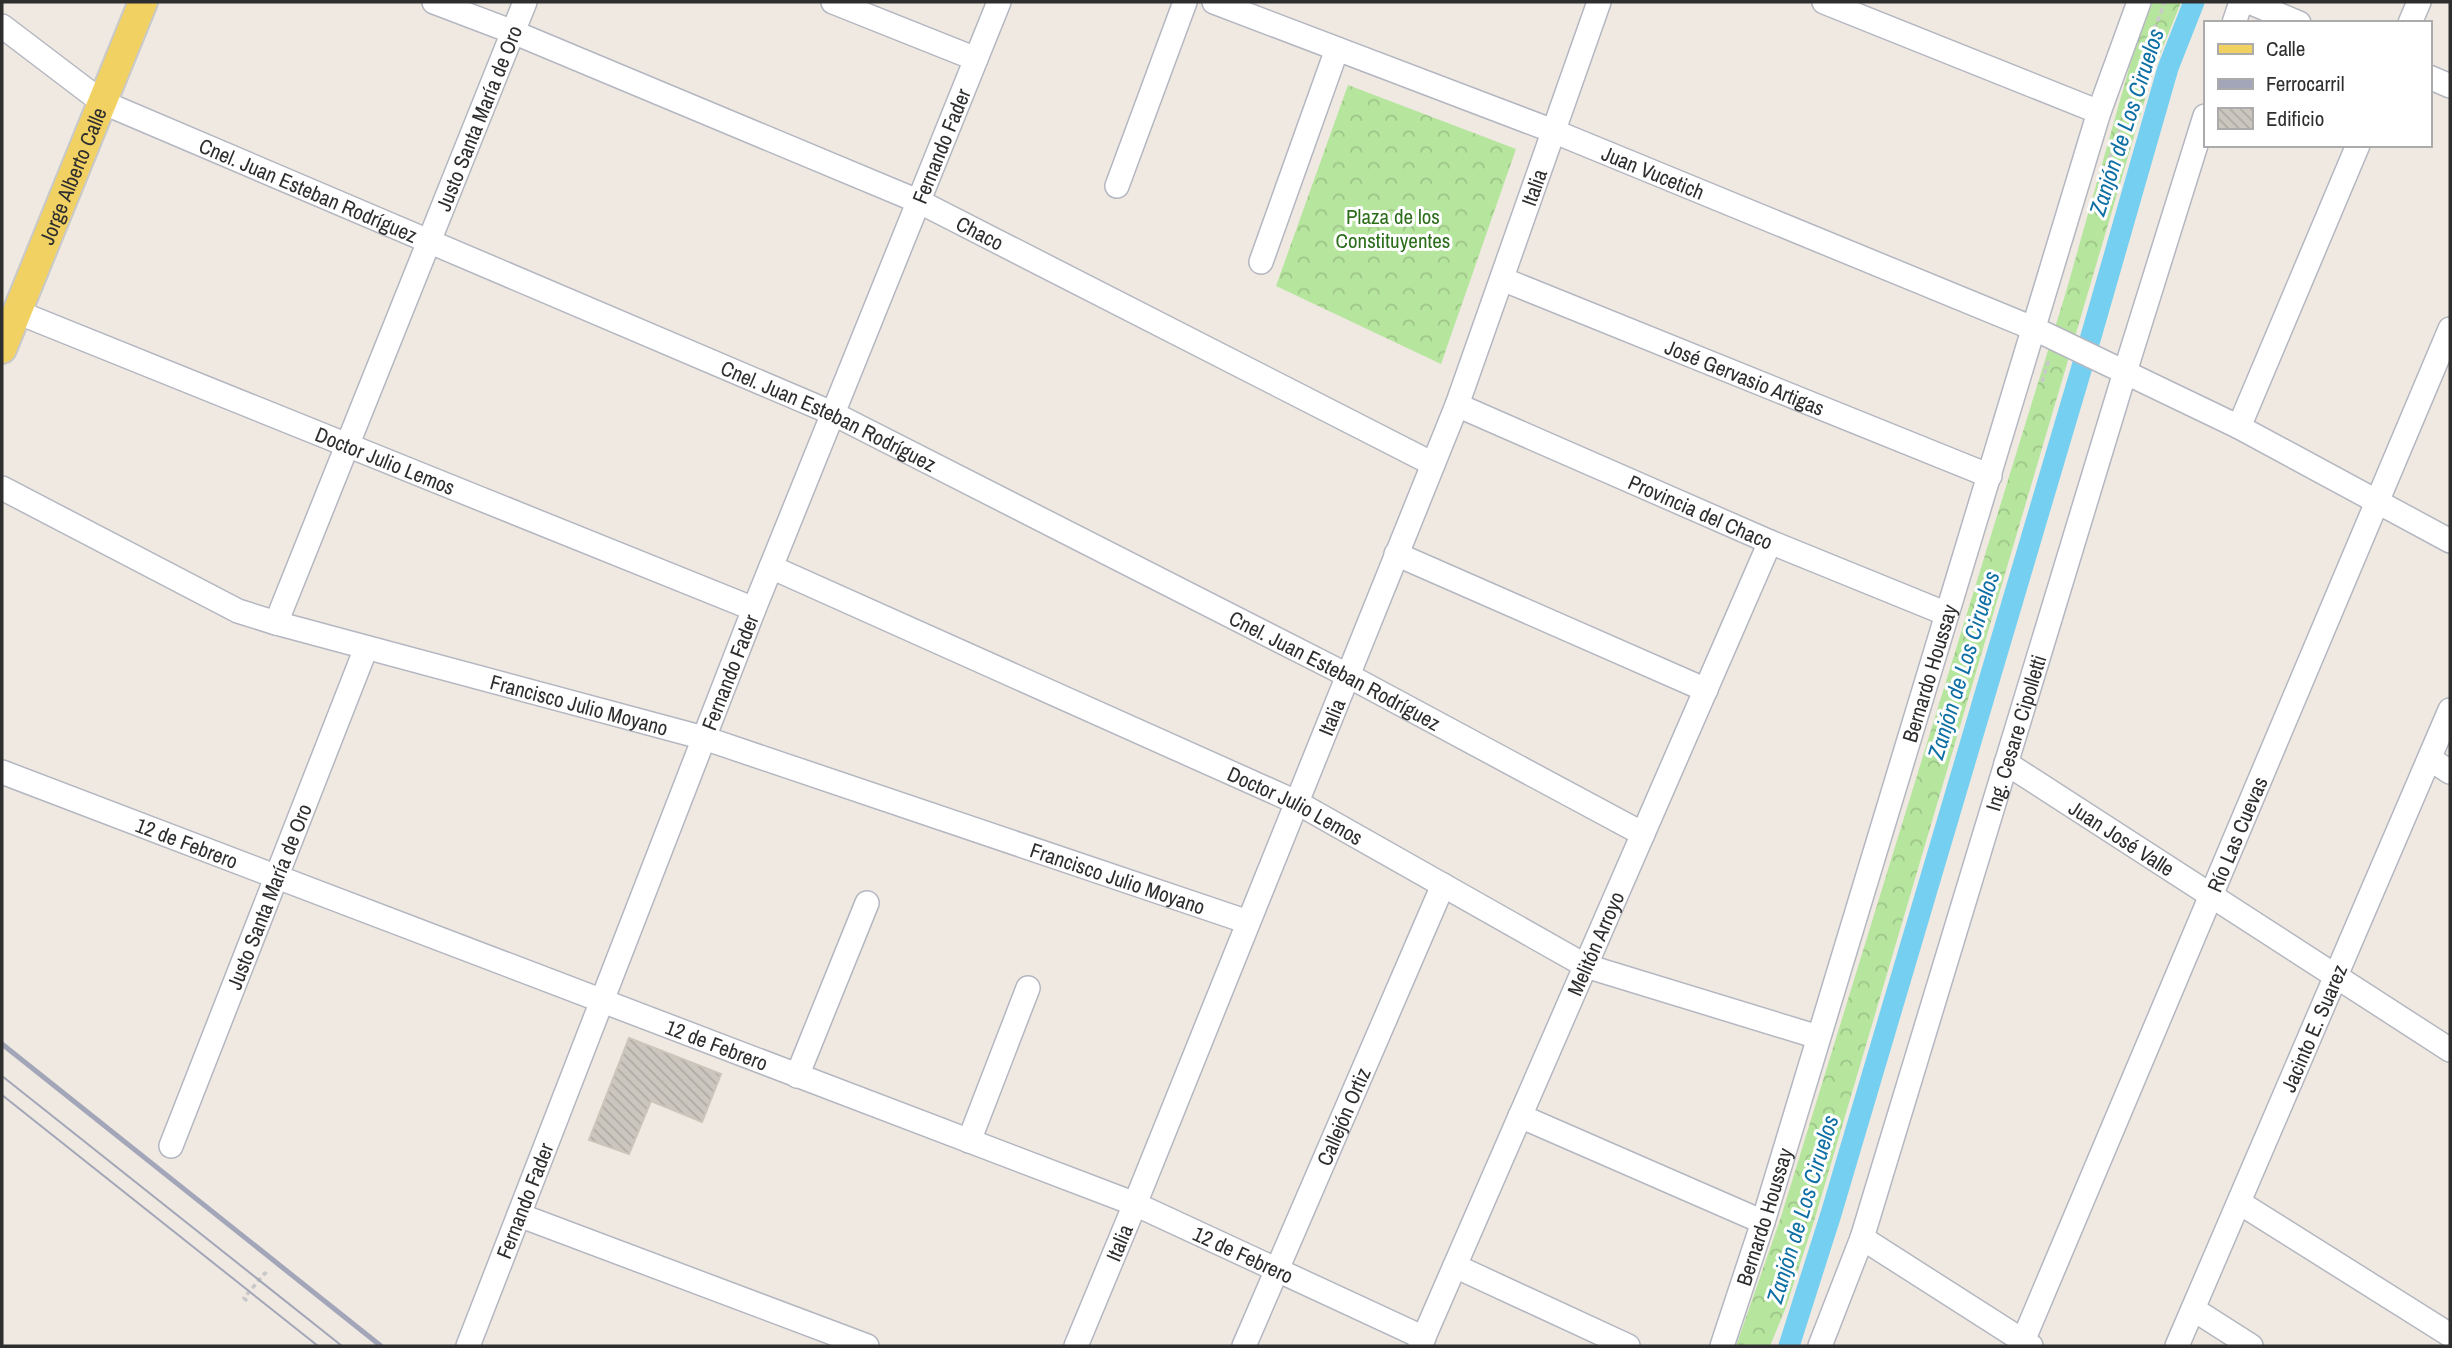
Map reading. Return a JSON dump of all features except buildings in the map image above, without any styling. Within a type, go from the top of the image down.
[{"type":"main road","name":"Jorge Alberto Calle","points":[[2,349],[143,2]]},
{"type":"street","name":"Chaco","points":[[434,2],[513,32],[920,202],[1433,464]]},
{"type":"street","name":"Justo Santa María de Oro","points":[[276,624],[526,2]]},
{"type":"street","points":[[834,2],[976,59]]},
{"type":"street","name":"Fernando Fader","points":[[468,1346],[754,609],[999,2]]},
{"type":"street","points":[[1117,186],[1185,2]]},
{"type":"street","name":"Juan Vucetich","points":[[1214,2],[1553,131],[2035,329],[2239,427],[2450,541]]},
{"type":"street","name":"Italia","points":[[1076,1346],[1457,405],[1599,2]]},
{"type":"street","points":[[1824,2],[2099,112]]},
{"type":"street","name":"Bernardo Houssay","points":[[1722,1346],[1763,1222],[2099,112],[2138,2]]},
{"type":"street","points":[[2235,21],[2241,2]]},
{"type":"street","points":[[2249,2],[2294,21]]},
{"type":"street","points":[[2411,21],[2419,2]]},
{"type":"street","name":"Cnel. Juan Esteban Rodríguez","points":[[2,26],[102,102],[832,413],[1347,675],[1643,834]]},
{"type":"street","points":[[1261,262],[1337,49]]},
{"type":"street","points":[[2431,78],[2450,86]]},
{"type":"street","name":"Ing. Cesare Cipolletti","points":[[1820,1346],[1862,1238],[2204,119]]},
{"type":"street","points":[[2239,427],[2357,147]]},
{"type":"street","name":"José Gervasio Artigas","points":[[1502,279],[1990,476]]},
{"type":"street","name":"Doctor Julio Lemos","points":[[17,312],[754,609]]},
{"type":"street","name":"Río Las Cuevas","points":[[2027,1344],[2211,894],[2450,329]]},
{"type":"street","name":"Provincia del Chaco","points":[[1457,405],[1770,542],[1947,614]]},
{"type":"street","name":"Francisco Julio Moyano","points":[[2,488],[238,611],[276,624],[704,738],[1248,922]]},
{"type":"street","name":"Melitón Arroyo","points":[[1422,1342],[1770,542]]},
{"type":"street","points":[[1396,554],[1706,690]]},
{"type":"street","name":"Doctor Julio Lemos","points":[[771,567],[1296,802],[1586,966],[1818,1037]]},
{"type":"street","name":"Justo Santa María de Oro","points":[[171,1146],[366,648]]},
{"type":"street","name":"Jacinto E. Suarez","points":[[2177,1346],[2450,710]]},
{"type":"street","points":[[2430,759],[2450,772]]},
{"type":"street","name":"Juan José Valle","points":[[2006,763],[2450,1049]]},
{"type":"street","name":"12 de Febrero","points":[[2,772],[1135,1204],[1278,1269],[1422,1342]]},
{"type":"street","name":"Callejón Ortiz","points":[[1244,1346],[1443,885]]},
{"type":"street","points":[[797,1076],[867,903]]},
{"type":"street","points":[[969,1141],[1028,988]]},
{"type":"street","points":[[1520,1116],[1763,1222]]},
{"type":"street","points":[[2240,1203],[2450,1335]]},
{"type":"street","points":[[519,1214],[867,1346]]},
{"type":"street","points":[[1862,1238],[2027,1344]]},
{"type":"street","points":[[1455,1266],[1628,1346]]},
{"type":"street","points":[[2193,1309],[2251,1346]]},
{"type":"path","points":[[247,1301],[244,1298],[265,1273],[269,1276]]},
{"type":"green space","points":[[2153,2],[2181,2],[2153,72],[1815,1218],[1786,1307],[1770,1346],[1736,1346],[1780,1220],[2066,292],[2137,40]]},
{"type":"green space","name":"Plaza de los Constituyentes","points":[[1348,85],[1516,149],[1441,364],[1276,286]]},
{"type":"waterway","name":"Zanjón de Los Ciruelos","points":[[1789,1346],[1831,1214],[2168,68],[2194,2]]},
{"type":"tram line","points":[[2,1076],[342,1346]]},
{"type":"tram line","points":[[2,1095],[318,1346]]},
{"type":"railway","points":[[2,1044],[381,1346]]}]
